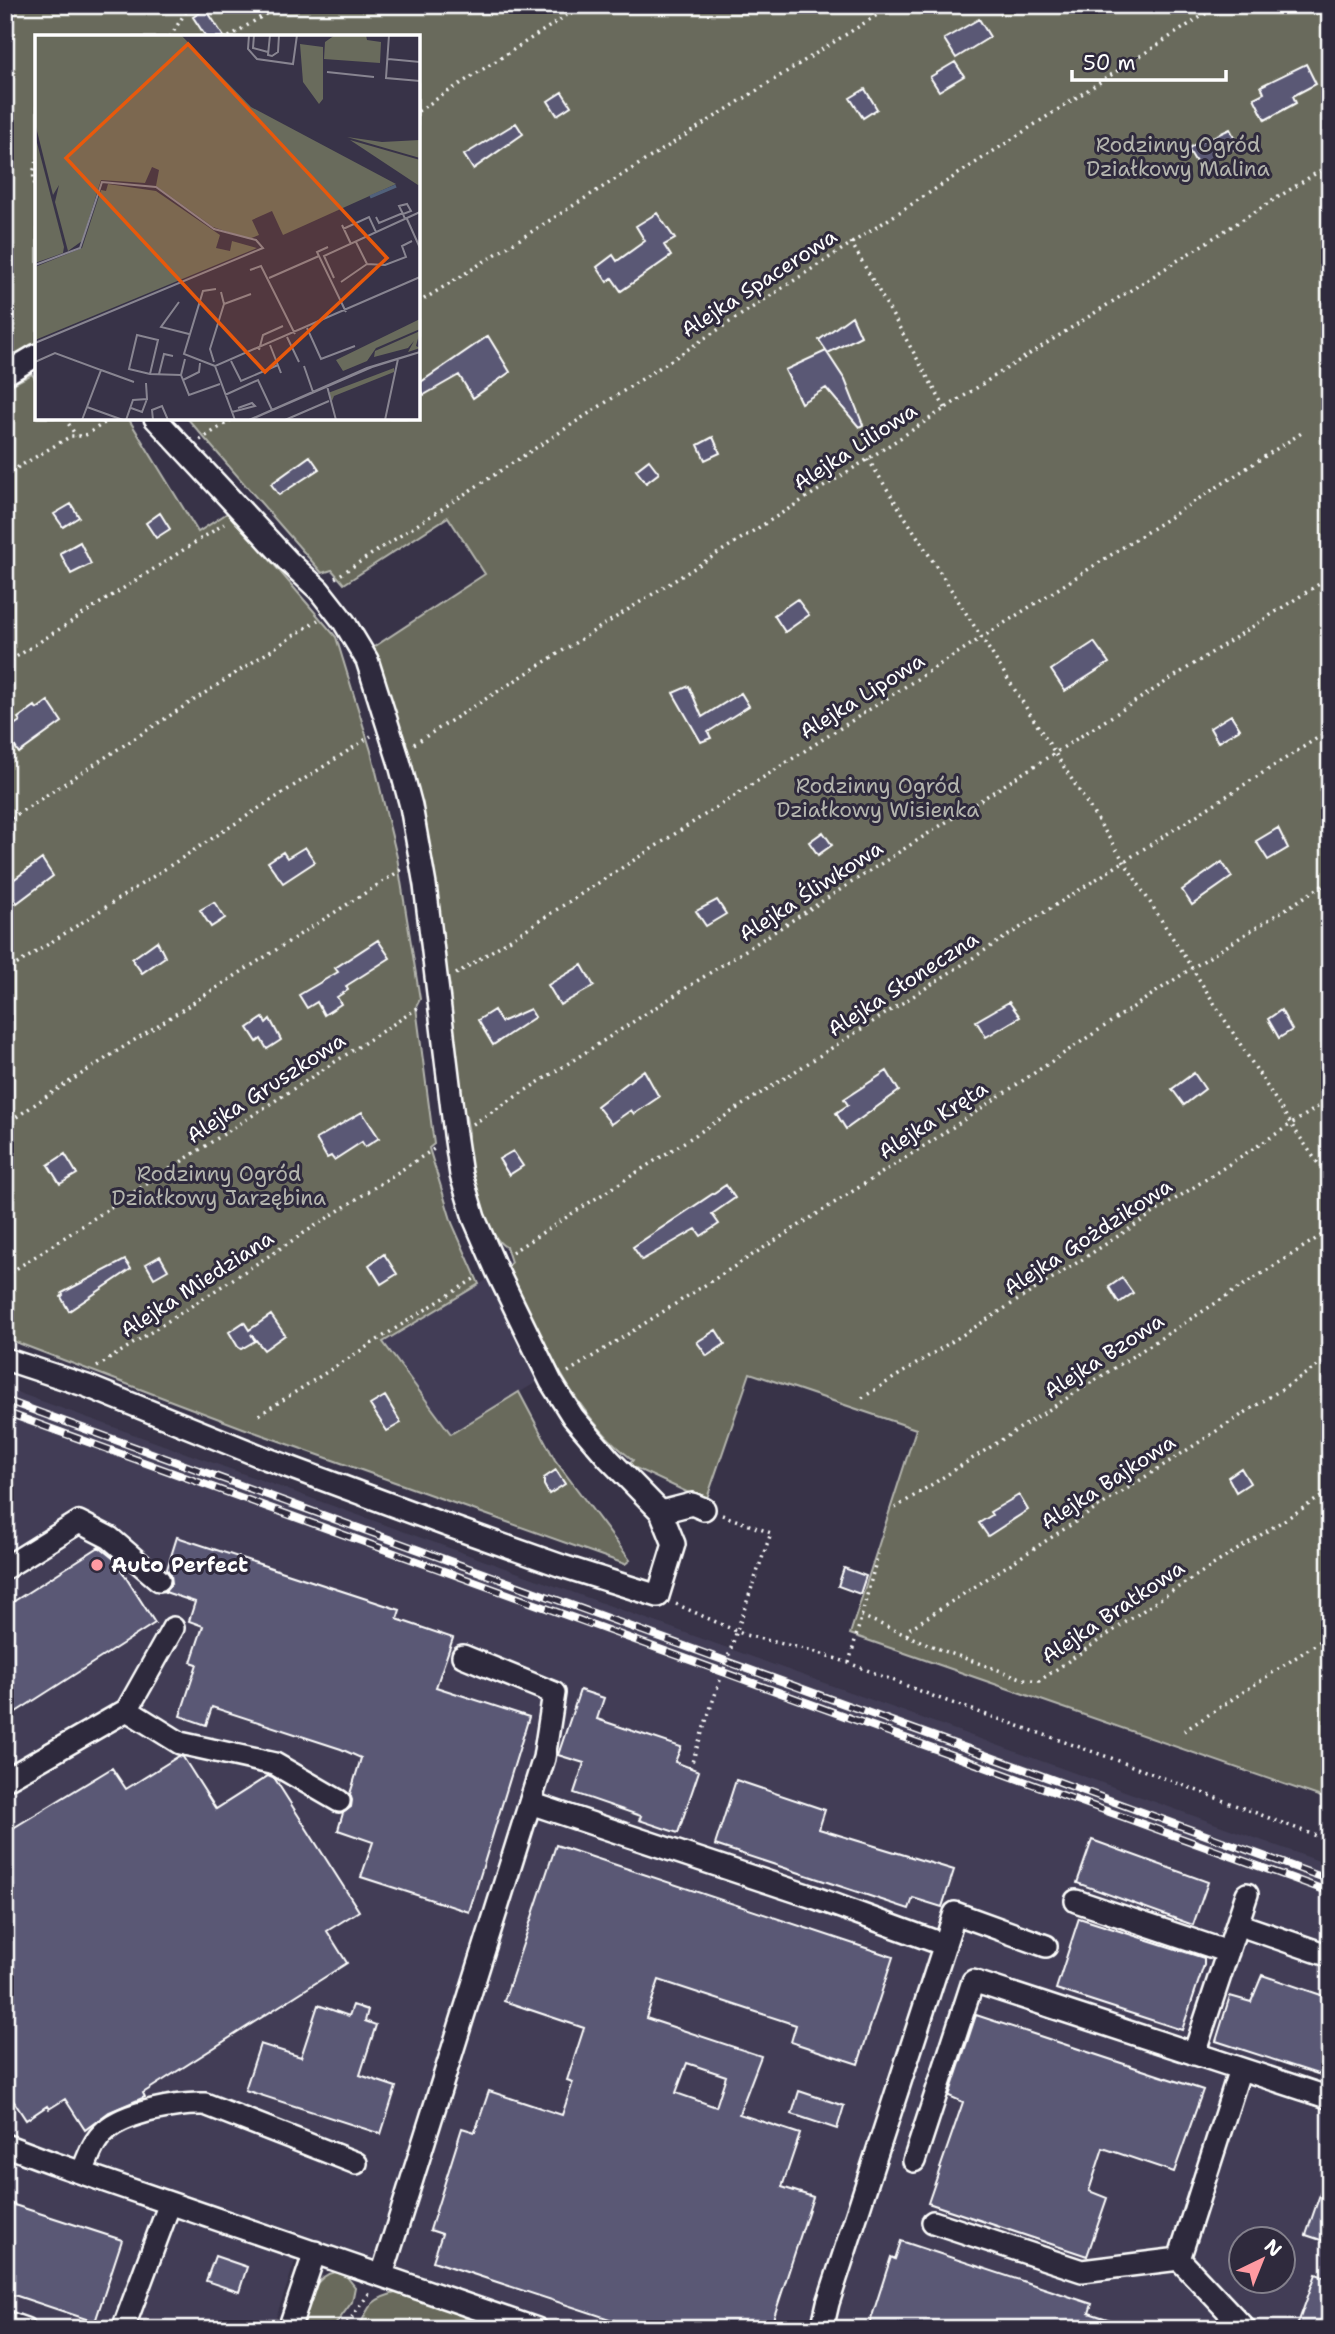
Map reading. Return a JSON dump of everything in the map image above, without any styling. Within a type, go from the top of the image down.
[{"type":"lane","points":[[5,374],[35,356]]},
{"type":"lane","points":[[5,1359],[88,1386],[265,1458],[446,1525],[658,1596],[674,1544],[661,1513],[573,1417],[551,1382],[474,1219],[461,1175],[420,857],[411,807],[367,660],[319,590],[157,420]]},
{"type":"lane","points":[[661,1513],[692,1504],[704,1508]]},
{"type":"lane","points":[[5,1568],[79,1522],[110,1538],[159,1580]]},
{"type":"lane","points":[[5,1780],[127,1710],[173,1628]]},
{"type":"lane","points":[[382,2275],[544,1758],[554,1693],[463,1657]]},
{"type":"lane","points":[[127,1710],[180,1743],[275,1765],[339,1801]]},
{"type":"lane","points":[[530,1803],[800,1893],[945,1945]]},
{"type":"lane","points":[[1194,2054],[1247,1894]]},
{"type":"lane","points":[[1076,1901],[1228,1952]]},
{"type":"lane","points":[[822,2329],[828,2302],[955,1913],[1046,1945]]},
{"type":"lane","points":[[1237,1924],[1330,1956]]},
{"type":"lane","points":[[914,2161],[973,1981],[1330,2098]]},
{"type":"lane","points":[[1179,2259],[1240,2069]]},
{"type":"lane","points":[[82,2173],[93,2146],[106,2130],[125,2118],[186,2103],[205,2104],[356,2162]]},
{"type":"lane","points":[[5,2145],[382,2275],[480,2319],[537,2329]]},
{"type":"lane","points":[[123,2329],[170,2203]]},
{"type":"lane","points":[[933,2222],[1082,2271],[1179,2259]]},
{"type":"lane","points":[[289,2329],[315,2252]]},
{"type":"lane","points":[[1179,2259],[1245,2329]]},
{"type":"lane","points":[[5,2322],[25,2329]]},
{"type":"path","points":[[171,35],[190,5]]},
{"type":"path","points":[[232,35],[280,5]]},
{"type":"path","points":[[420,110],[583,5]]},
{"type":"path","points":[[420,302],[893,5]]},
{"type":"path","name":"Alejka Spacerowa","points":[[319,590],[1219,5]]},
{"type":"path","points":[[35,164],[35,187]]},
{"type":"path","name":"Alejka Liliowa","points":[[397,754],[868,459],[1329,165]]},
{"type":"path","points":[[851,243],[945,408]]},
{"type":"path","points":[[66,420],[76,436]]},
{"type":"path","points":[[5,475],[71,436],[84,436],[109,420]]},
{"type":"path","points":[[183,450],[231,420]]},
{"type":"path","name":"Alejka Lipowa","points":[[437,991],[1176,512],[1304,432]]},
{"type":"path","points":[[868,459],[1056,751],[1291,1125],[1330,1181]]},
{"type":"path","points":[[5,664],[233,518]]},
{"type":"path","name":"Alejka Śliwkowa","points":[[455,1134],[1324,581]]},
{"type":"path","points":[[5,822],[335,610]]},
{"type":"path","points":[[5,972],[388,726]]},
{"type":"path","name":"Alejka Słoneczna","points":[[259,1415],[1330,730]]},
{"type":"path","points":[[5,1125],[420,857]]},
{"type":"path","name":"Alejka Kręta","points":[[551,1382],[935,1139],[1192,968],[1330,881]]},
{"type":"path","name":"Alejka Gruszkowa","points":[[5,1276],[437,991]]},
{"type":"path","name":"Alejka Gożdzikowa","points":[[862,1398],[1062,1273],[1330,1099]]},
{"type":"path","name":"Alejka Miedziana","points":[[96,1367],[430,1153],[455,1134]]},
{"type":"path","name":"Alejka Bzowa","points":[[895,1508],[1330,1230]]},
{"type":"path","name":"Alejka Bajkowa","points":[[907,1635],[909,1629],[921,1621],[1330,1358]]},
{"type":"path","name":"Alejka Bratkowa","points":[[860,1616],[944,1651],[1024,1679],[1039,1681],[1169,1592],[1330,1490]]},
{"type":"path","points":[[690,1768],[771,1533],[704,1508]]},
{"type":"path","points":[[849,1663],[878,1554]]},
{"type":"path","points":[[658,1596],[745,1635],[813,1651],[849,1663],[937,1698],[1111,1758],[1330,1841]]},
{"type":"path","points":[[1184,1731],[1330,1635]]},
{"type":"path","points":[[1322,1786],[1330,1780]]},
{"type":"path","points":[[343,2329],[382,2275]]},
{"type":"shaded area","points":[[490,1278],[540,1380],[451,1434],[383,1341]]},
{"type":"shaded area","points":[[5,1388],[1330,1865],[1330,2078],[1278,2060],[1268,2091],[1330,2113],[1330,2329],[491,2329],[499,2307],[302,2241],[272,2329],[5,2329]]},
{"type":"green space","name":"Rodzinny Ogród Działkowy Wisienka","points":[[5,5],[1330,5],[1330,1800],[850,1634],[916,1429],[750,1373],[706,1501],[629,1465],[633,1460],[592,1420],[545,1346],[507,1268],[511,1262],[506,1247],[498,1240],[485,1215],[471,1167],[466,1142],[469,1133],[464,1116],[447,990],[450,986],[406,741],[371,649],[485,574],[448,517],[344,584],[332,570],[322,573],[189,420],[420,420],[420,35],[35,35],[35,344],[5,362]]},
{"type":"green space","name":"Rodzinny Ogród Działkowy Jarzębina","points":[[32,374],[35,379],[35,420],[129,420],[198,532],[229,512],[336,637],[371,751],[397,857],[420,999],[416,1007],[434,1144],[429,1148],[452,1223],[479,1284],[383,1342],[451,1434],[519,1392],[555,1460],[630,1560],[625,1564],[243,1428],[5,1338],[5,388]]},
{"type":"green space","points":[[335,2272],[347,2277],[355,2287],[352,2302],[332,2329],[299,2329],[315,2287],[320,2280]]},
{"type":"green space","points":[[399,2292],[461,2315],[470,2322],[468,2329],[359,2329],[373,2303]]},
{"type":"building","points":[[206,9],[223,35],[205,35],[193,17]]},
{"type":"building","points":[[979,19],[990,37],[956,58],[944,39]]},
{"type":"building","points":[[955,62],[964,76],[939,91],[930,77]]},
{"type":"building","points":[[1306,64],[1316,84],[1293,96],[1296,103],[1265,120],[1254,98],[1264,93],[1261,86]]},
{"type":"building","points":[[865,89],[877,109],[863,118],[850,98]]},
{"type":"building","points":[[562,92],[571,106],[557,115],[548,101]]},
{"type":"building","points":[[516,123],[523,134],[473,169],[464,155]]},
{"type":"building","points":[[1230,129],[1239,146],[1199,167],[1188,149],[1203,139],[1204,141]]},
{"type":"building","points":[[657,213],[675,239],[664,245],[671,256],[621,291],[612,278],[607,282],[597,267],[613,255],[617,261],[645,241],[636,226]]},
{"type":"building","points":[[852,316],[861,336],[828,353],[819,340]]},
{"type":"building","points":[[488,336],[510,372],[473,398],[459,375],[424,395],[420,383]]},
{"type":"building","points":[[826,351],[845,380],[863,425],[859,427],[826,388],[801,403],[785,370]]},
{"type":"building","points":[[713,437],[720,453],[705,460],[698,445]]},
{"type":"building","points":[[310,456],[319,469],[279,495],[271,484]]},
{"type":"building","points":[[649,460],[659,473],[646,483],[636,470]]},
{"type":"building","points":[[71,504],[79,517],[63,527],[54,514]]},
{"type":"building","points":[[160,513],[170,529],[156,538],[146,523]]},
{"type":"building","points":[[80,542],[91,564],[71,574],[60,553]]},
{"type":"building","points":[[797,599],[809,615],[785,632],[774,615]]},
{"type":"building","points":[[1094,642],[1109,663],[1065,691],[1051,670]]},
{"type":"building","points":[[689,686],[702,717],[741,693],[749,706],[708,732],[711,738],[701,742],[673,693]]},
{"type":"building","points":[[48,701],[62,722],[19,753],[5,731],[35,706],[37,709]]},
{"type":"building","points":[[1231,715],[1240,729],[1218,742],[1210,728]]},
{"type":"building","points":[[1278,828],[1288,848],[1268,860],[1256,841]]},
{"type":"building","points":[[823,832],[832,845],[818,855],[809,842]]},
{"type":"building","points":[[305,847],[315,862],[283,883],[268,862],[283,852],[287,858]]},
{"type":"building","points":[[42,859],[53,876],[17,903],[5,886]]},
{"type":"building","points":[[1222,862],[1232,877],[1192,905],[1182,890]]},
{"type":"building","points":[[717,900],[726,914],[706,926],[696,911]]},
{"type":"building","points":[[214,902],[225,918],[211,927],[200,910]]},
{"type":"building","points":[[378,940],[390,958],[346,986],[348,990],[337,997],[341,1004],[324,1015],[317,1002],[307,1008],[299,995],[338,972],[335,968]]},
{"type":"building","points":[[157,941],[165,957],[142,973],[132,959]]},
{"type":"building","points":[[582,965],[594,986],[560,1005],[548,985]]},
{"type":"building","points":[[1009,1002],[1020,1017],[986,1037],[976,1021]]},
{"type":"building","points":[[530,1009],[535,1017],[493,1045],[478,1020],[494,1010],[501,1022]]},
{"type":"building","points":[[1281,1010],[1292,1030],[1279,1038],[1268,1019]]},
{"type":"building","points":[[263,1018],[266,1023],[270,1019],[281,1040],[267,1049],[261,1039],[257,1042],[248,1028]]},
{"type":"building","points":[[644,1070],[659,1097],[634,1114],[631,1110],[611,1124],[597,1106]]},
{"type":"building","points":[[887,1071],[899,1091],[846,1129],[836,1113],[848,1105],[844,1099]]},
{"type":"building","points":[[1194,1073],[1205,1089],[1184,1105],[1172,1089]]},
{"type":"building","points":[[362,1112],[379,1138],[365,1147],[362,1142],[334,1160],[331,1156],[327,1158],[316,1139]]},
{"type":"building","points":[[513,1151],[523,1166],[509,1175],[499,1159]]},
{"type":"building","points":[[65,1154],[77,1174],[60,1184],[48,1165]]},
{"type":"building","points":[[726,1185],[735,1198],[712,1214],[719,1224],[701,1236],[696,1229],[642,1260],[633,1247]]},
{"type":"building","points":[[384,1254],[397,1274],[381,1284],[369,1265]]},
{"type":"building","points":[[160,1256],[168,1270],[154,1278],[146,1264]]},
{"type":"building","points":[[125,1260],[131,1269],[69,1311],[61,1297],[62,1293]]},
{"type":"building","points":[[1122,1278],[1133,1293],[1119,1303],[1109,1287]]},
{"type":"building","points":[[271,1315],[285,1335],[264,1350],[251,1334],[255,1341],[241,1349],[238,1347],[229,1332],[244,1322],[249,1330]]},
{"type":"building","points":[[716,1330],[725,1344],[707,1356],[697,1342]]},
{"type":"building","points":[[385,1396],[401,1423],[387,1431],[370,1405]]},
{"type":"building","points":[[1241,1468],[1250,1483],[1236,1492],[1228,1477]]},
{"type":"building","points":[[556,1470],[565,1484],[549,1494],[544,1478]]},
{"type":"building","points":[[1019,1495],[1028,1510],[988,1536],[979,1523],[992,1515],[990,1512]]},
{"type":"building","points":[[177,1537],[400,1610],[397,1619],[453,1638],[436,1687],[529,1717],[469,1912],[361,1877],[373,1842],[338,1830],[343,1813],[351,1807],[350,1794],[361,1758],[212,1707],[206,1725],[180,1716],[197,1664],[191,1662],[203,1626],[189,1621],[195,1602],[165,1592],[172,1583],[167,1569]]},
{"type":"building","points":[[99,1547],[114,1559],[155,1623],[5,1719],[5,1607]]},
{"type":"building","points":[[844,1568],[866,1576],[860,1594],[838,1586]]},
{"type":"building","points":[[580,1690],[604,1698],[597,1719],[681,1747],[675,1762],[699,1771],[678,1833],[639,1820],[641,1816],[574,1793],[584,1763],[558,1755]]},
{"type":"building","points":[[179,1756],[183,1757],[216,1809],[268,1776],[275,1779],[359,1911],[327,1931],[347,1963],[143,2093],[145,2097],[109,2112],[85,2130],[65,2099],[49,2109],[47,2106],[26,2120],[5,2088],[5,1833],[112,1768],[126,1789]]},
{"type":"building","points":[[736,1780],[825,1810],[819,1829],[954,1870],[942,1907],[913,1898],[909,1909],[715,1845]]},
{"type":"building","points":[[1092,1840],[1208,1882],[1193,1925],[1077,1883]]},
{"type":"building","points":[[556,1845],[893,1957],[858,2064],[791,2042],[796,2025],[659,1980],[646,2018],[761,2056],[739,2114],[800,2134],[782,2187],[813,2197],[770,2329],[640,2329],[433,2261],[442,2234],[430,2230],[462,2128],[475,2132],[489,2091],[562,2115],[573,2082],[567,2080],[584,2028],[504,2001]],"holes":[[[687,2063],[726,2076],[716,2107],[676,2093]]]},
{"type":"building","points":[[1079,1918],[1204,1958],[1182,2030],[1056,1989]]},
{"type":"building","points":[[1262,1975],[1330,1998],[1330,2078],[1216,2041],[1230,1996],[1251,2002]]},
{"type":"building","points":[[318,2005],[349,2016],[353,2005],[368,2010],[365,2021],[376,2025],[360,2075],[396,2087],[381,2134],[245,2090],[260,2044],[301,2057]]},
{"type":"building","points":[[976,2015],[1203,2090],[1174,2172],[1103,2148],[1089,2191],[1107,2198],[1087,2256],[928,2203],[963,2102],[949,2096]]},
{"type":"building","points":[[799,2091],[844,2106],[837,2129],[792,2114]]},
{"type":"building","points":[[1327,2174],[1330,2174],[1330,2243],[1306,2235]]},
{"type":"building","points":[[5,2202],[122,2240],[95,2322],[5,2292]]},
{"type":"building","points":[[901,2241],[1092,2304],[1089,2313],[1126,2325],[1126,2329],[868,2329],[891,2257],[895,2259]]},
{"type":"building","points":[[215,2256],[247,2267],[239,2292],[206,2281]]},
{"type":"building","points":[[1316,2274],[1330,2279],[1330,2329],[1296,2329]]},
{"type":"railway","points":[[5,1400],[1330,1880]]},
{"type":"railway","points":[[5,1412],[1330,1892]]},
{"type":"place","name":"Auto Perfect","points":[[97,1565]]},
{"type":"park label","name":"Rodzinny Ogród Działkowy Malina","points":[[1178,157]]}]
